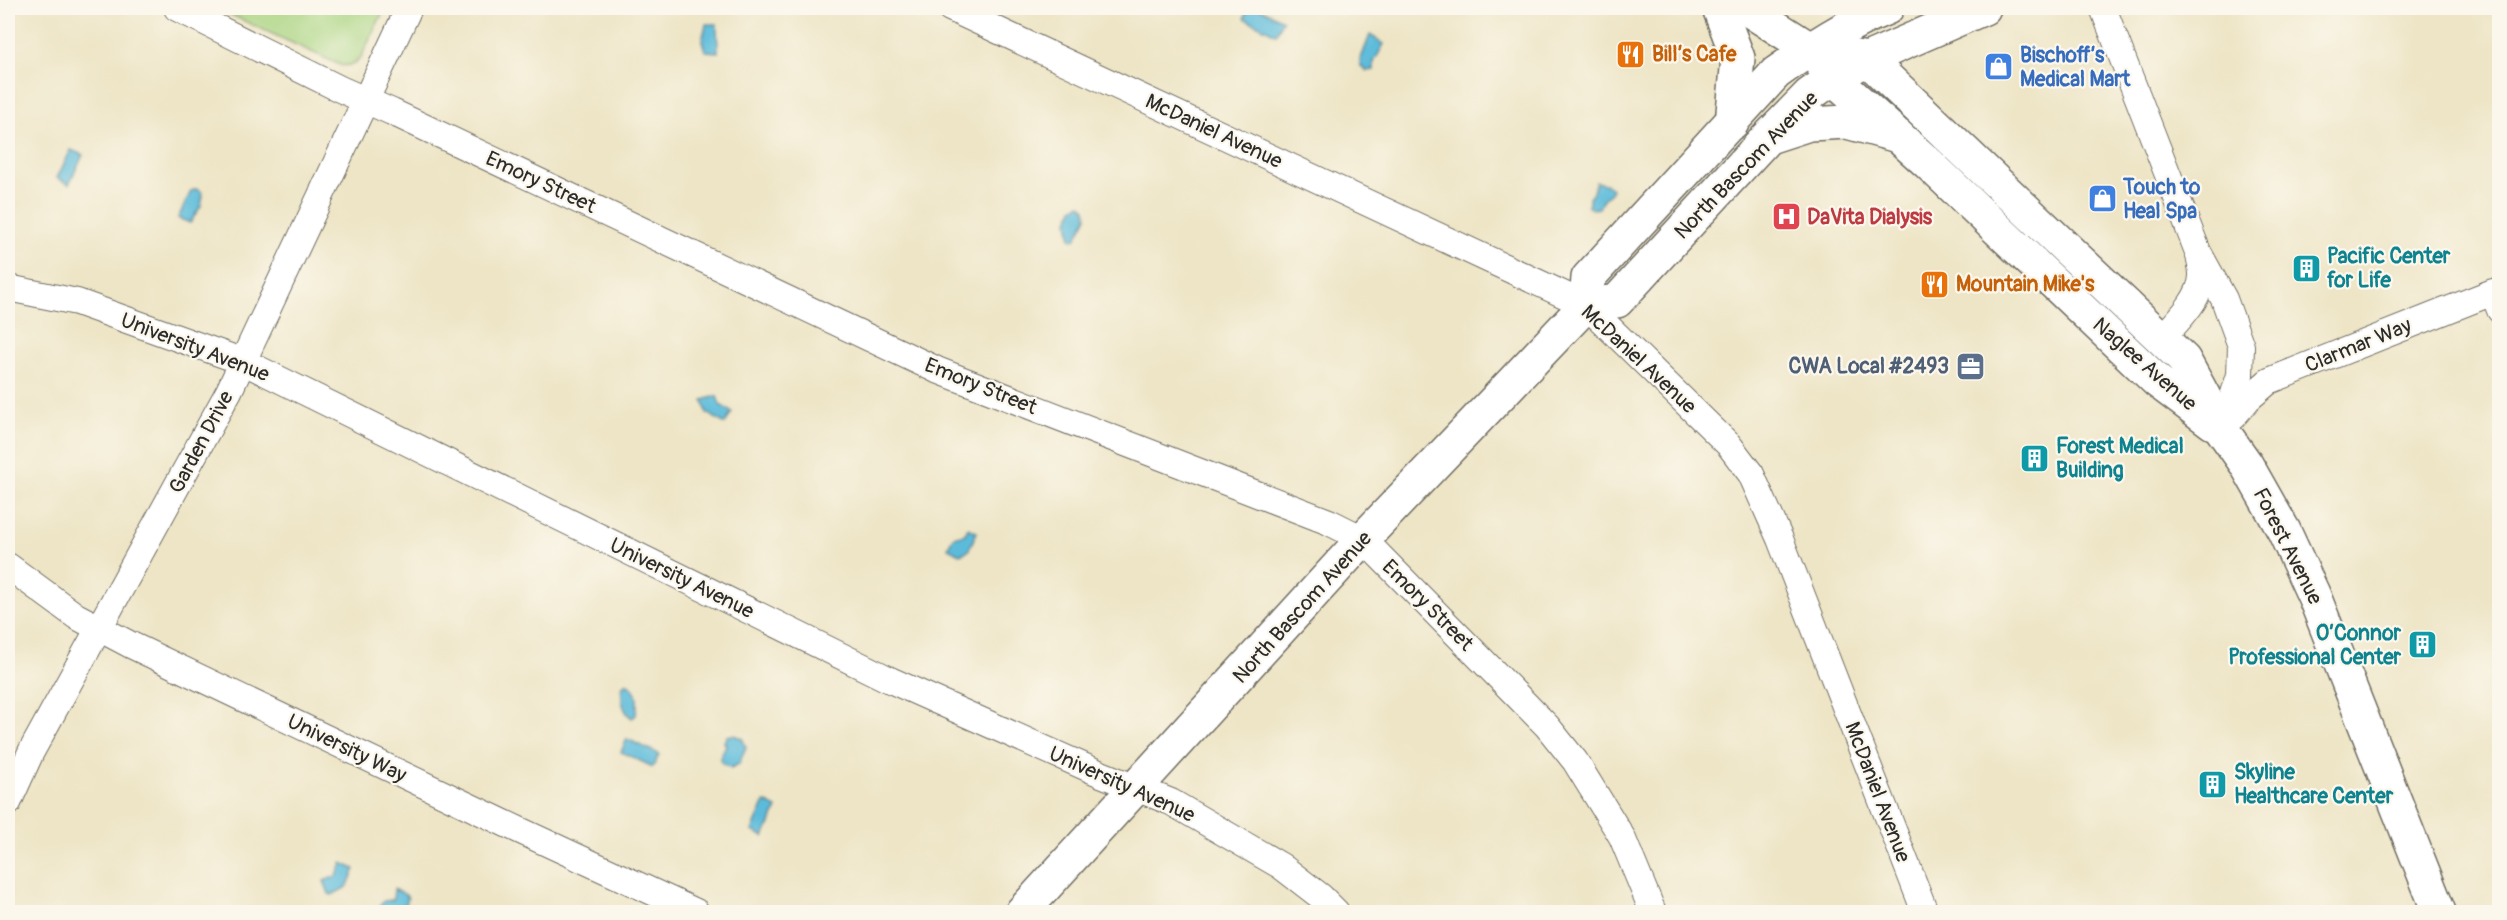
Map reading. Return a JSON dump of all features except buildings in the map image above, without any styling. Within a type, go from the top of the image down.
[{"type":"main road","points":[[1719,8],[1738,58],[1732,123]]},
{"type":"main road","name":"Naglee Avenue","points":[[1746,8],[1810,49],[1833,78],[1898,136],[2157,381],[2222,430]]},
{"type":"main road","name":"North Bascom Avenue","points":[[1586,305],[1588,278],[1776,73],[1810,49],[1863,18],[1887,8]]},
{"type":"main road","name":"North Bascom Avenue","points":[[1022,912],[1363,539],[1586,305],[1617,301],[1809,95],[1833,78],[1868,59],[1984,8]]},
{"type":"main road","name":"Naglee Avenue","points":[[1810,49],[1868,59],[2184,360],[2222,430]]},
{"type":"main road","points":[[1768,137],[1809,124],[1839,122],[1847,122],[1898,136]]},
{"type":"main road","name":"Forest Avenue","points":[[2222,430],[2246,464],[2284,531],[2314,596],[2439,912]]},
{"type":"street","name":"Emory Street","points":[[177,8],[340,89],[938,370],[1329,522],[1363,539],[1547,726],[1575,761],[1600,798],[1622,837],[1653,912]]},
{"type":"street","name":"Garden Drive","points":[[8,803],[31,752],[244,362],[409,8]]},
{"type":"street","name":"McDaniel Avenue","points":[[950,8],[1586,305],[1729,445],[1751,474],[1780,539],[1925,912]]},
{"type":"street","points":[[2103,8],[2198,252],[2224,299],[2241,346],[2240,375],[2222,430]]},
{"type":"street","points":[[2161,339],[2187,312],[2199,288],[2203,275],[2198,252]]},
{"type":"street","name":"University Avenue","points":[[8,288],[77,302],[244,362],[890,680],[1101,774],[1173,803],[1281,866],[1320,896],[1336,912]]},
{"type":"street","name":"Clarmar Way","points":[[2222,430],[2248,399],[2269,381],[2493,292],[2499,310]]},
{"type":"street","name":"University Way","points":[[8,566],[76,616],[510,826],[696,912]]},
{"type":"green space","points":[[216,8],[385,8],[361,57],[346,66]]},
{"type":"water","points":[[1249,8],[1259,8],[1283,20],[1276,34],[1244,18]]},
{"type":"water","points":[[706,24],[717,24],[718,52],[705,51],[702,41]]},
{"type":"water","points":[[1370,35],[1384,44],[1374,62],[1374,70],[1367,71],[1361,66],[1360,61]]},
{"type":"water","points":[[71,150],[83,155],[69,184],[57,178]]},
{"type":"water","points":[[1596,182],[1608,185],[1612,189],[1599,208],[1593,209],[1589,207],[1589,197]]},
{"type":"water","points":[[196,189],[203,195],[201,206],[190,223],[178,218],[191,191]]},
{"type":"water","points":[[1081,204],[1086,209],[1087,217],[1075,240],[1071,239],[1068,221],[1073,208]]},
{"type":"water","points":[[717,396],[720,405],[732,412],[725,424],[707,413],[703,400]]},
{"type":"water","points":[[968,528],[977,532],[968,551],[960,554],[948,548],[953,537],[965,534]]},
{"type":"water","points":[[626,683],[637,697],[636,715],[632,718],[626,712],[622,700],[622,687]]},
{"type":"water","points":[[727,736],[742,738],[746,747],[739,764],[731,768],[722,763],[720,758]]},
{"type":"water","points":[[627,739],[659,754],[653,767],[621,752]]},
{"type":"water","points":[[765,802],[777,808],[764,837],[752,831]]},
{"type":"water","points":[[342,863],[355,869],[347,887],[332,895],[329,894],[324,881],[337,876]]},
{"type":"water","points":[[394,889],[408,898],[402,912],[378,912],[377,909],[384,901],[393,900]]},
{"type":"place","name":"Bill’s Cafe","points":[[1631,54]]},
{"type":"place","name":"Bischoff’s Medical Mart","points":[[1999,67]]},
{"type":"place","name":"Touch to Heal Spa","points":[[2102,199]]},
{"type":"place","name":"DaVita Dialysis","points":[[1786,217]]},
{"type":"place","name":"Pacific Center for Life","points":[[2306,268]]},
{"type":"place","name":"Mountain Mike's","points":[[1935,284]]},
{"type":"place","name":"CWA Local #2493","points":[[1970,366]]},
{"type":"place","name":"Forest Medical Building","points":[[2035,458]]},
{"type":"place","name":"O’Connor Professional Center","points":[[2422,645]]},
{"type":"place","name":"Skyline Healthcare Center","points":[[2213,784]]}]
